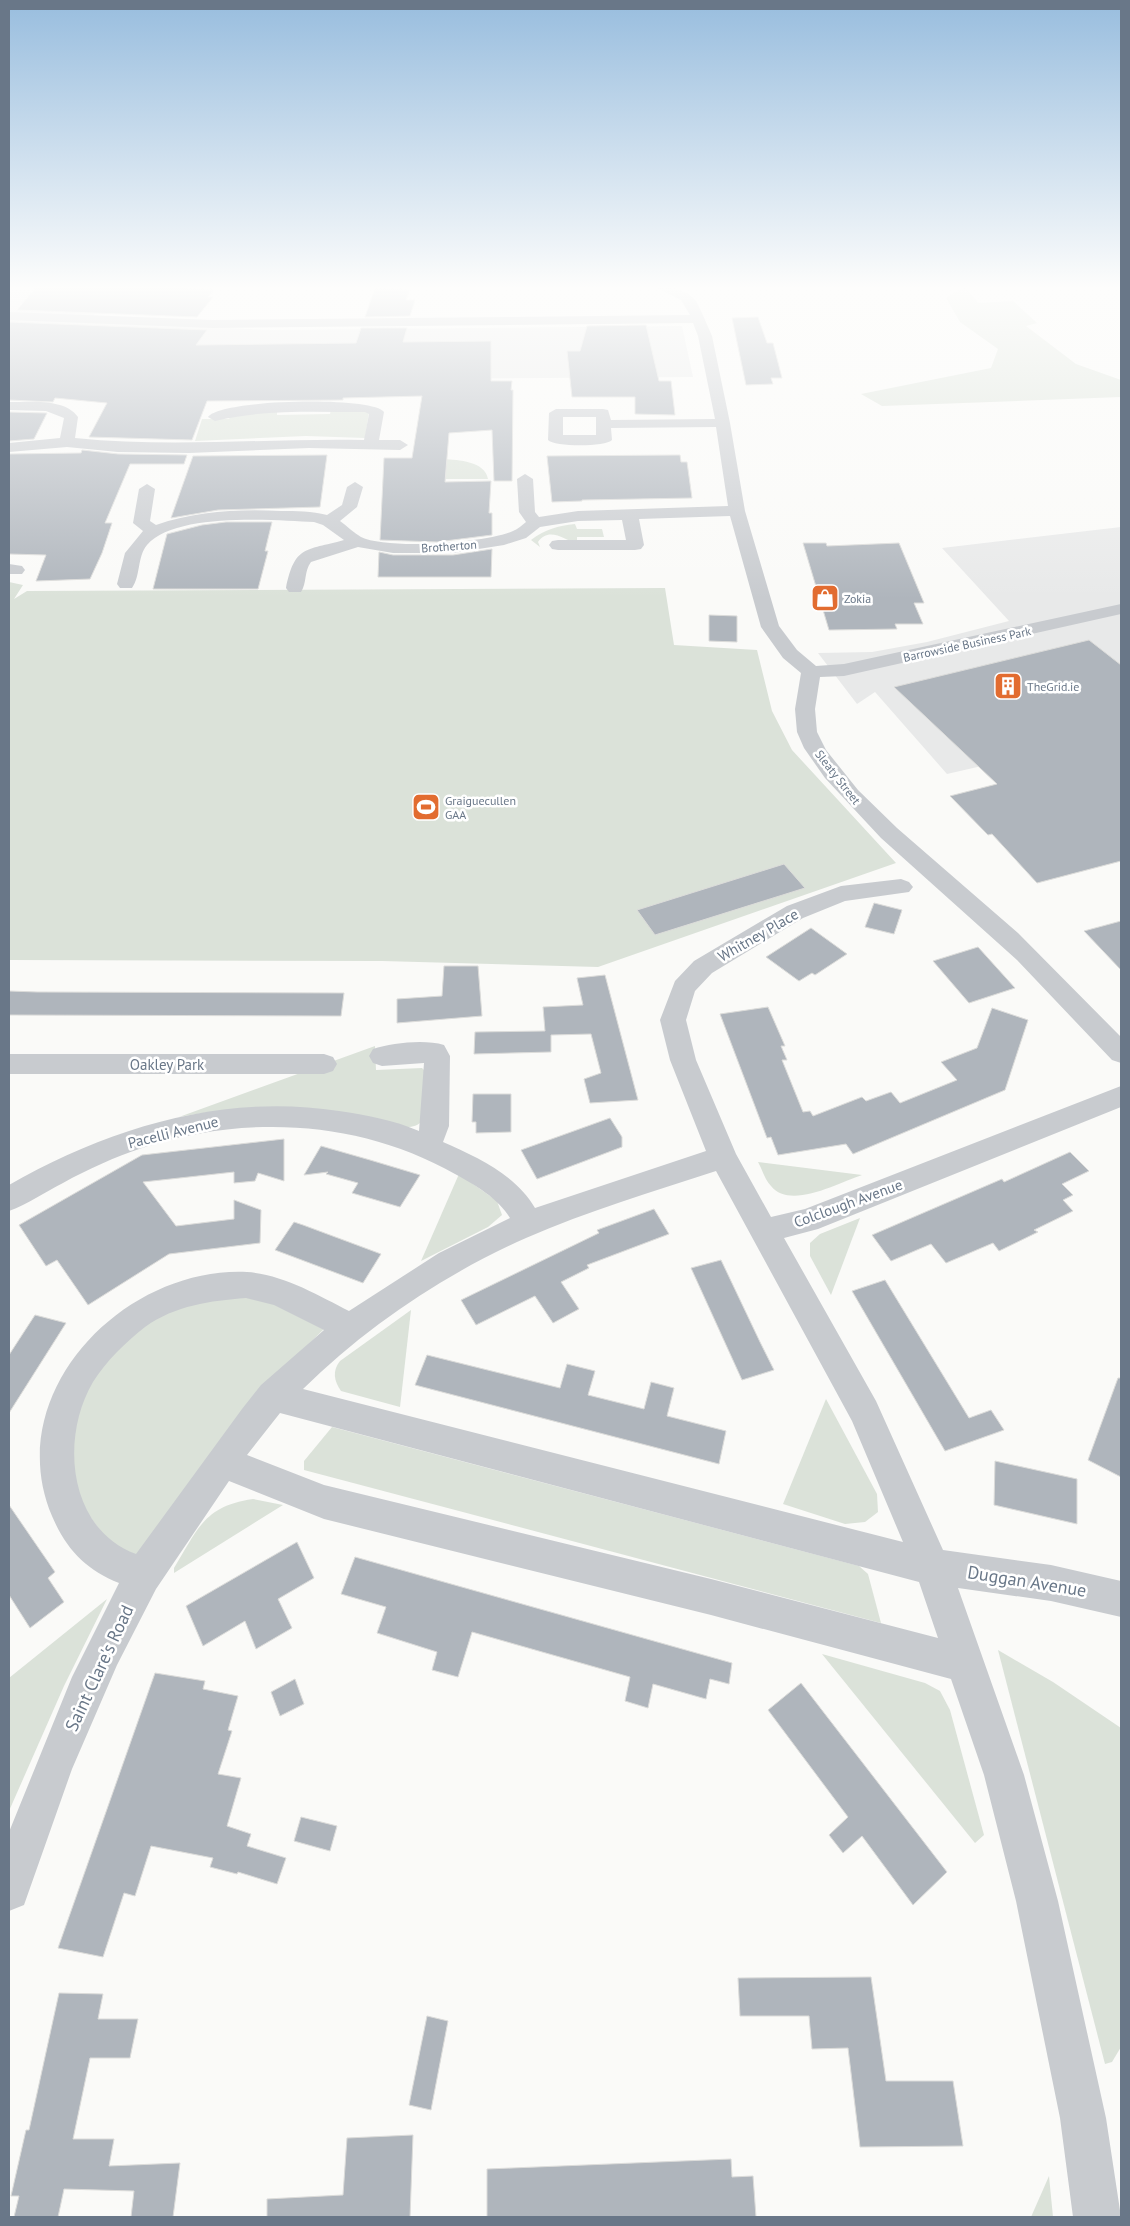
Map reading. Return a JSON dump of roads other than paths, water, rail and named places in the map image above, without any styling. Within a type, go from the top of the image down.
[{"type":"street","points":[[717,391],[724,423],[737,511],[770,627],[790,654],[811,672]]},
{"type":"street","points":[[9,406],[46,407],[67,413],[71,417],[67,442]]},
{"type":"street","points":[[215,417],[227,412],[253,409],[367,408],[377,412],[371,445]]},
{"type":"street","points":[[603,424],[724,423]]},
{"type":"street","points":[[9,447],[67,442],[189,448],[309,443],[400,445]]},
{"type":"street","points":[[525,478],[527,512],[536,523]]},
{"type":"street","points":[[329,521],[349,507],[355,487]]},
{"type":"street","points":[[147,489],[141,523],[154,531]]},
{"type":"street","name":"Brotherton","points":[[126,584],[134,549],[144,537],[154,531],[181,522],[209,517],[246,514],[315,517],[329,521],[357,542],[393,548],[453,548],[498,541],[520,534],[536,523],[578,516],[737,511]]},
{"type":"street","points":[[558,545],[635,545],[630,515]]},
{"type":"street","name":"Brotherton","points":[[295,588],[299,566],[300,539],[334,550],[357,542]]},
{"type":"street","name":"Barrowside Business Park","points":[[811,672],[844,670],[1121,609]]},
{"type":"street","name":"Sleaty Street","points":[[811,672],[804,718],[807,733],[816,752],[850,796],[897,843],[929,868],[1020,949],[1121,1053]]},
{"type":"street","name":"Whitney Place","points":[[723,1157],[683,1060],[673,1020],[684,987],[703,967],[795,912],[841,894],[901,887]]},
{"type":"street","points":[[382,1056],[435,1052],[437,1056],[435,1126],[428,1146]]},
{"type":"street","name":"Oakley Park","points":[[9,1064],[324,1064]]},
{"type":"street","name":"Colclough Avenue","points":[[764,1231],[808,1220],[1121,1096]]},
{"type":"street","name":"Pacelli Avenue","points":[[9,1199],[100,1152],[198,1124],[250,1117],[300,1117],[339,1121],[384,1131],[428,1146],[474,1170],[513,1198],[528,1223]]},
{"type":"street","points":[[723,1157],[864,1412],[932,1568],[954,1627],[964,1664],[1004,1775],[1037,1901],[1083,2118],[1097,2217]]},
{"type":"street","name":"Saint Clare's Road","points":[[11,1872],[71,1724],[110,1640],[144,1575],[222,1462],[273,1396],[317,1355],[350,1328],[450,1262],[528,1223],[723,1157]]},
{"type":"street","points":[[144,1575],[104,1558],[74,1525],[62,1499],[55,1462],[60,1420],[80,1374],[104,1342],[136,1317],[162,1301],[186,1291],[216,1286],[248,1285],[282,1295],[321,1311],[350,1328]]},
{"type":"street","name":"Duggan Avenue","points":[[273,1396],[932,1568],[1008,1576],[1090,1590],[1121,1599]]},
{"type":"street","points":[[222,1462],[324,1502],[711,1597],[964,1664]]},
{"type":"place","name":"Zokia","points":[[825,598]]},
{"type":"place","name":"TheGrid.ie","points":[[1008,686]]},
{"type":"place","name":"Graiguecullen GAA","points":[[426,807]]}]
